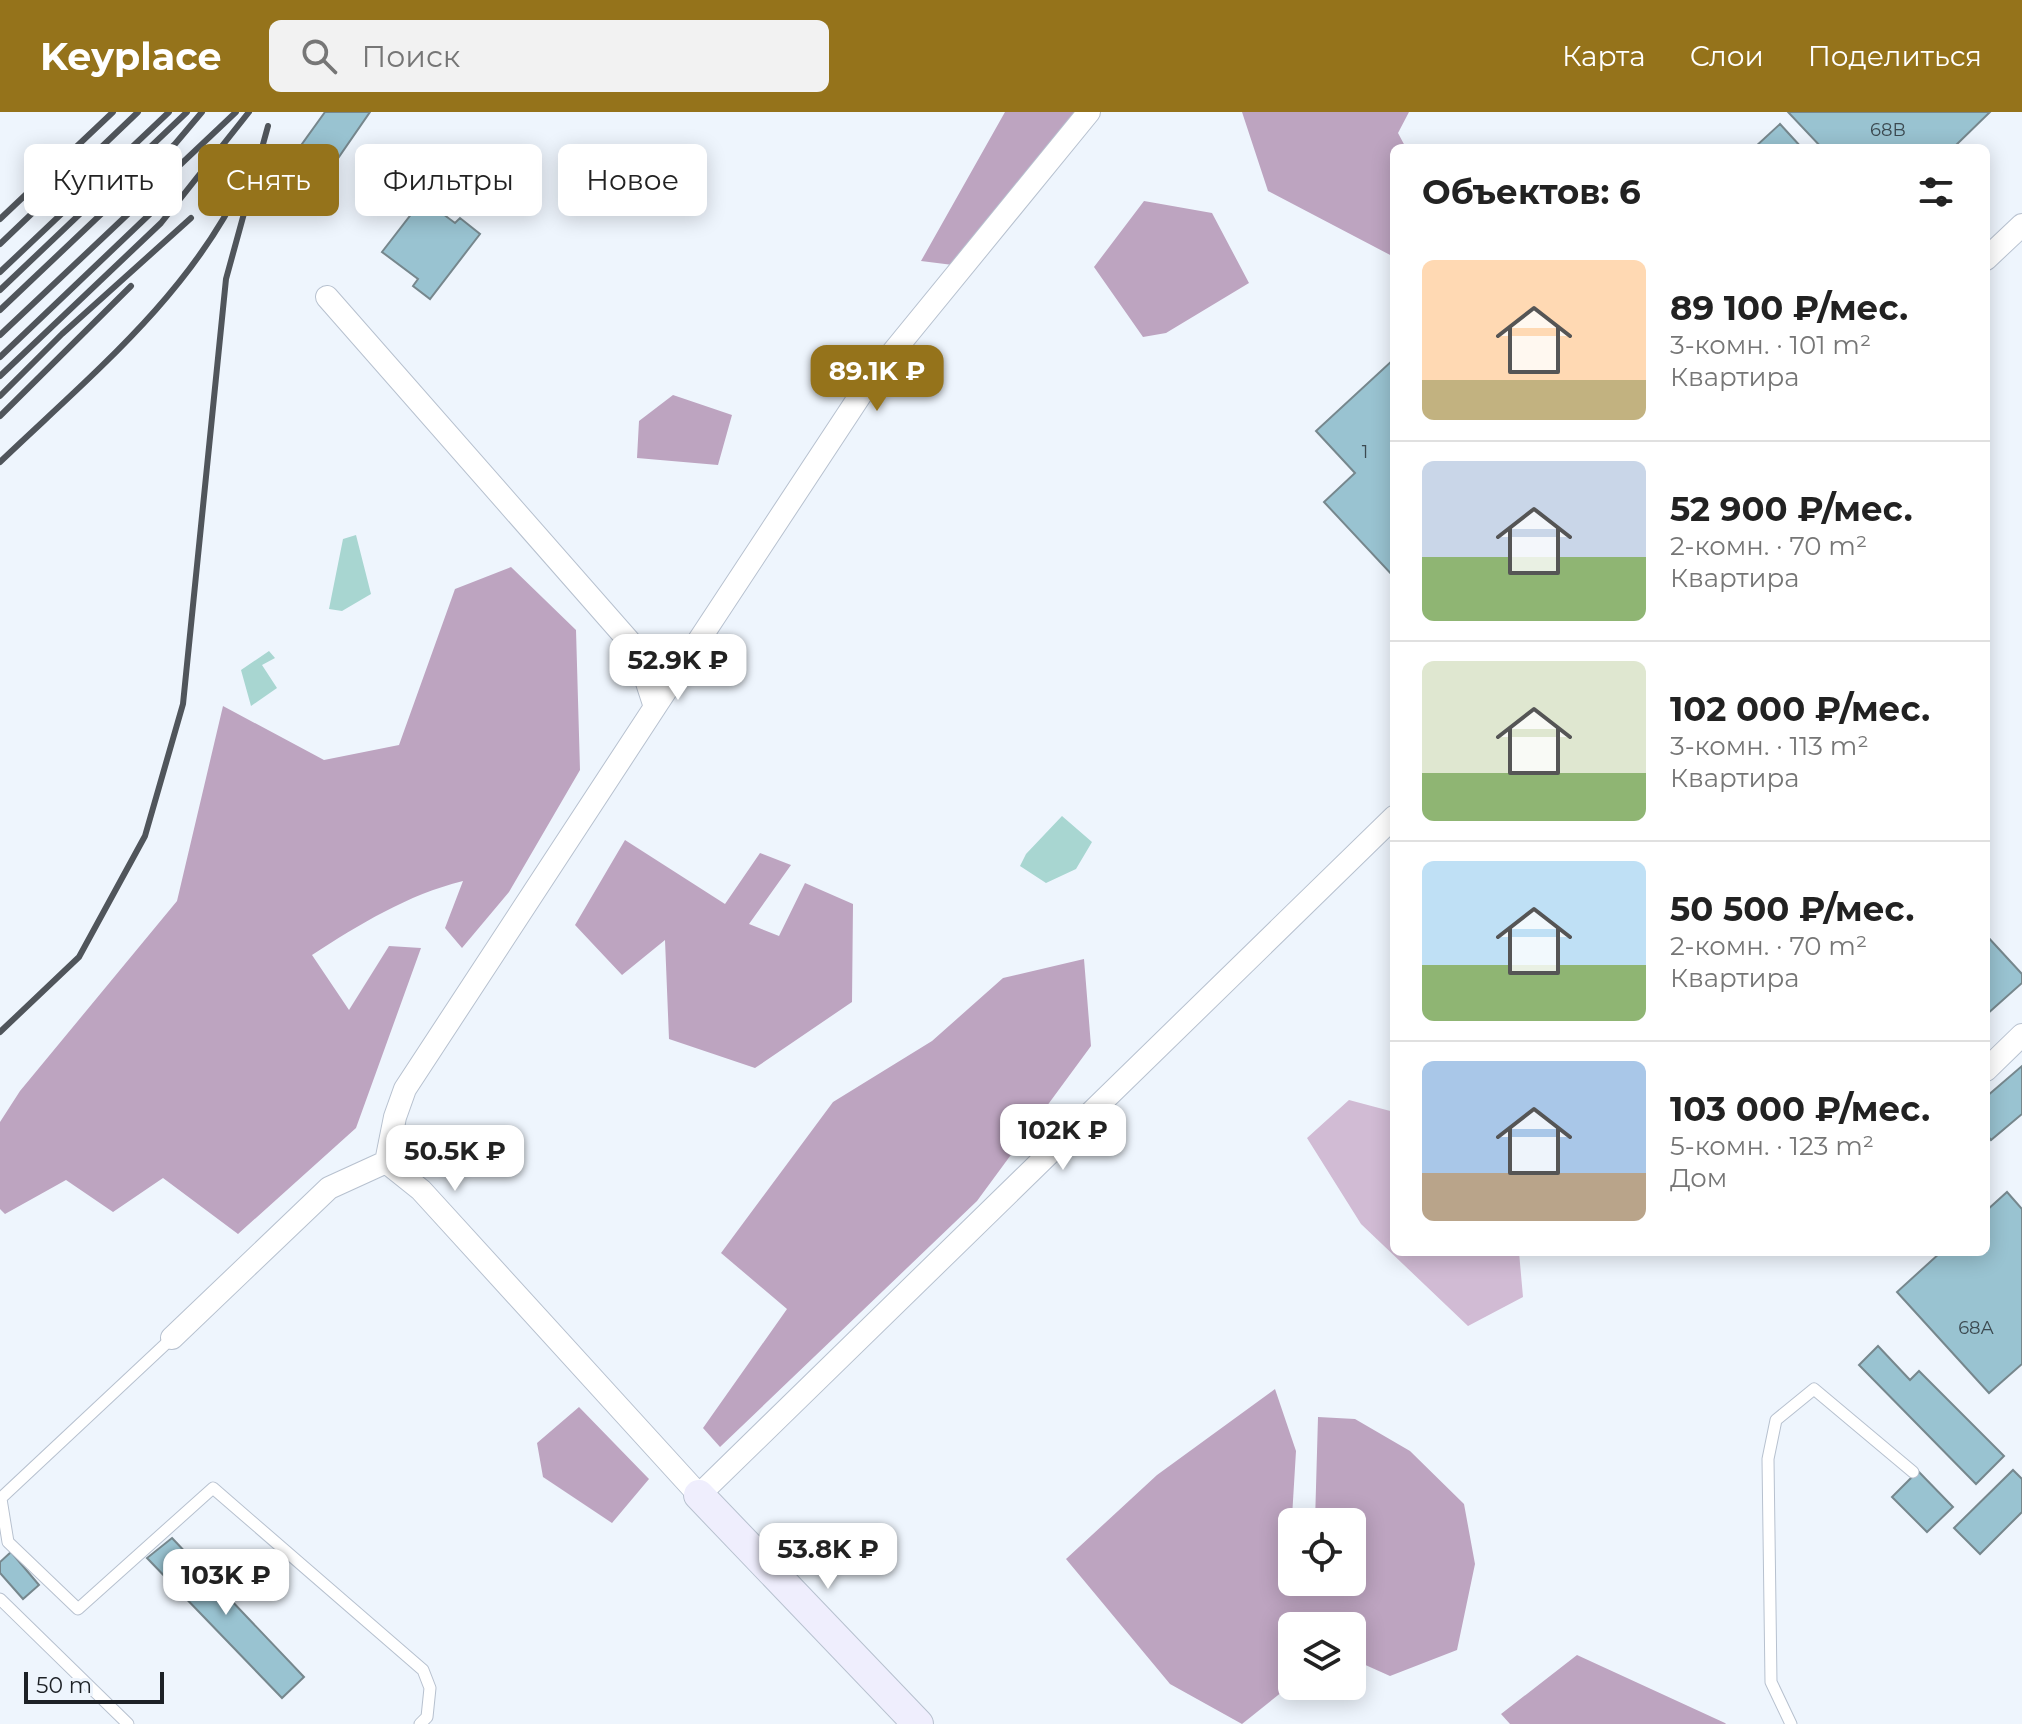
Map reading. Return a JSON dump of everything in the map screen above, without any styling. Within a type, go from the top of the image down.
[{"type":"street","points":[[386,1162],[395,1117],[405,1089],[871,379],[1089,112]]},
{"type":"street","points":[[1990,255],[2022,225]]},
{"type":"street","points":[[327,297],[636,649],[655,707]]},
{"type":"street","points":[[699,1495],[1390,821]]},
{"type":"street","points":[[1990,1066],[2022,1035]]},
{"type":"street","points":[[172,1338],[329,1188],[386,1162]]},
{"type":"street","points":[[386,1162],[421,1190],[699,1495],[918,1724]]},
{"type":"lane","points":[[172,1338],[0,1499],[8,1542],[78,1609],[213,1488],[423,1670],[430,1688],[427,1717],[420,1724]]},
{"type":"lane","points":[[1791,1724],[1771,1682],[1768,1459],[1776,1420],[1814,1389],[1913,1472]]},
{"type":"lane","points":[[0,1599],[128,1724]]},
{"type":"shaded area","points":[[1005,112],[1084,112],[969,267],[921,261]]},
{"type":"shaded area","points":[[1242,112],[1409,112],[1398,133],[1404,144],[1390,144],[1390,255],[1268,191]]},
{"type":"shaded area","points":[[1144,201],[1212,213],[1249,283],[1166,333],[1143,337],[1094,267]]},
{"type":"shaded area","points":[[673,395],[732,415],[718,465],[637,458],[639,421]]},
{"type":"shaded area","points":[[356,535],[371,594],[342,611],[329,609],[343,539]]},
{"type":"shaded area","points":[[511,567],[576,630],[580,770],[509,892],[462,948],[445,928],[463,881],[403,902],[312,955],[349,1010],[389,946],[421,948],[356,1128],[238,1234],[163,1178],[113,1212],[66,1180],[5,1214],[0,1209],[0,1122],[20,1091],[177,901],[223,706],[324,760],[399,745],[455,589]]},
{"type":"shaded area","points":[[269,651],[275,658],[262,665],[277,688],[251,706],[241,670]]},
{"type":"shaded area","points":[[1062,816],[1092,842],[1076,869],[1046,883],[1020,866],[1026,854]]},
{"type":"shaded area","points":[[625,840],[725,904],[760,853],[791,865],[749,924],[779,936],[805,883],[853,904],[852,1002],[755,1068],[669,1039],[665,940],[622,975],[575,925]]},
{"type":"shaded area","points":[[1084,959],[1091,1046],[977,1201],[720,1447],[703,1428],[787,1309],[721,1253],[833,1102],[932,1041],[1003,978]]},
{"type":"shaded area","points":[[1349,1100],[1390,1111],[1390,1252],[1361,1224],[1307,1138]]},
{"type":"shaded area","points":[[1395,1256],[1519,1256],[1523,1297],[1468,1326]]},
{"type":"shaded area","points":[[1275,1389],[1296,1451],[1293,1508],[1278,1508],[1278,1596],[1366,1596],[1366,1508],[1315,1508],[1318,1417],[1355,1419],[1410,1451],[1464,1504],[1475,1564],[1457,1650],[1390,1676],[1366,1665],[1366,1612],[1278,1612],[1278,1695],[1242,1724],[1170,1684],[1066,1559],[1157,1475]]},
{"type":"shaded area","points":[[579,1407],[649,1479],[612,1523],[543,1477],[537,1443]]},
{"type":"shaded area","points":[[1577,1655],[1726,1724],[1510,1724],[1501,1714]]},
{"type":"building","points":[[325,112],[370,112],[339,157],[339,144],[302,144]]},
{"type":"building","points":[[1788,112],[1990,112],[1957,144],[1818,144]]},
{"type":"building","points":[[1780,124],[1798,144],[1758,144]]},
{"type":"building","points":[[410,216],[446,216],[455,223],[460,218],[480,234],[430,299],[413,286],[418,279],[382,252]]},
{"type":"building","points":[[1390,363],[1390,573],[1324,502],[1355,473],[1316,431]]},
{"type":"building","points":[[1990,939],[2022,974],[2022,983],[1990,1011]]},
{"type":"building","points":[[2022,1066],[2022,1114],[1991,1140],[1990,1139],[1990,1094]]},
{"type":"building","points":[[2007,1192],[2022,1209],[2022,1364],[1989,1393],[1897,1292],[1937,1256],[1990,1256],[1990,1207]]},
{"type":"building","points":[[1878,1346],[1910,1380],[1919,1371],[2004,1456],[1976,1484],[1859,1365]]},
{"type":"building","points":[[2013,1470],[2022,1479],[2022,1512],[1980,1554],[1954,1528]]},
{"type":"building","points":[[1918,1471],[1953,1507],[1927,1532],[1892,1497]]},
{"type":"building","points":[[172,1538],[304,1677],[282,1698],[147,1558]]},
{"type":"building","points":[[11,1552],[39,1585],[23,1599],[0,1573],[0,1562]]},
{"type":"railway","points":[[0,219],[113,112]]},
{"type":"railway","points":[[0,244],[138,112]]},
{"type":"railway","points":[[0,272],[169,112]]},
{"type":"railway","points":[[0,290],[187,112]]},
{"type":"railway","points":[[0,310],[175,144],[202,112]]},
{"type":"railway","points":[[0,335],[236,112]]},
{"type":"railway","points":[[0,376],[161,223],[249,112]]},
{"type":"railway","points":[[0,1032],[79,957],[145,836],[183,704],[226,279],[268,126]]},
{"type":"railway","points":[[0,357],[148,216]]},
{"type":"railway","points":[[0,462],[136,332],[196,260],[225,216]]},
{"type":"railway","points":[[0,396],[62,334],[191,218]]},
{"type":"railway","points":[[0,416],[131,286]]}]
